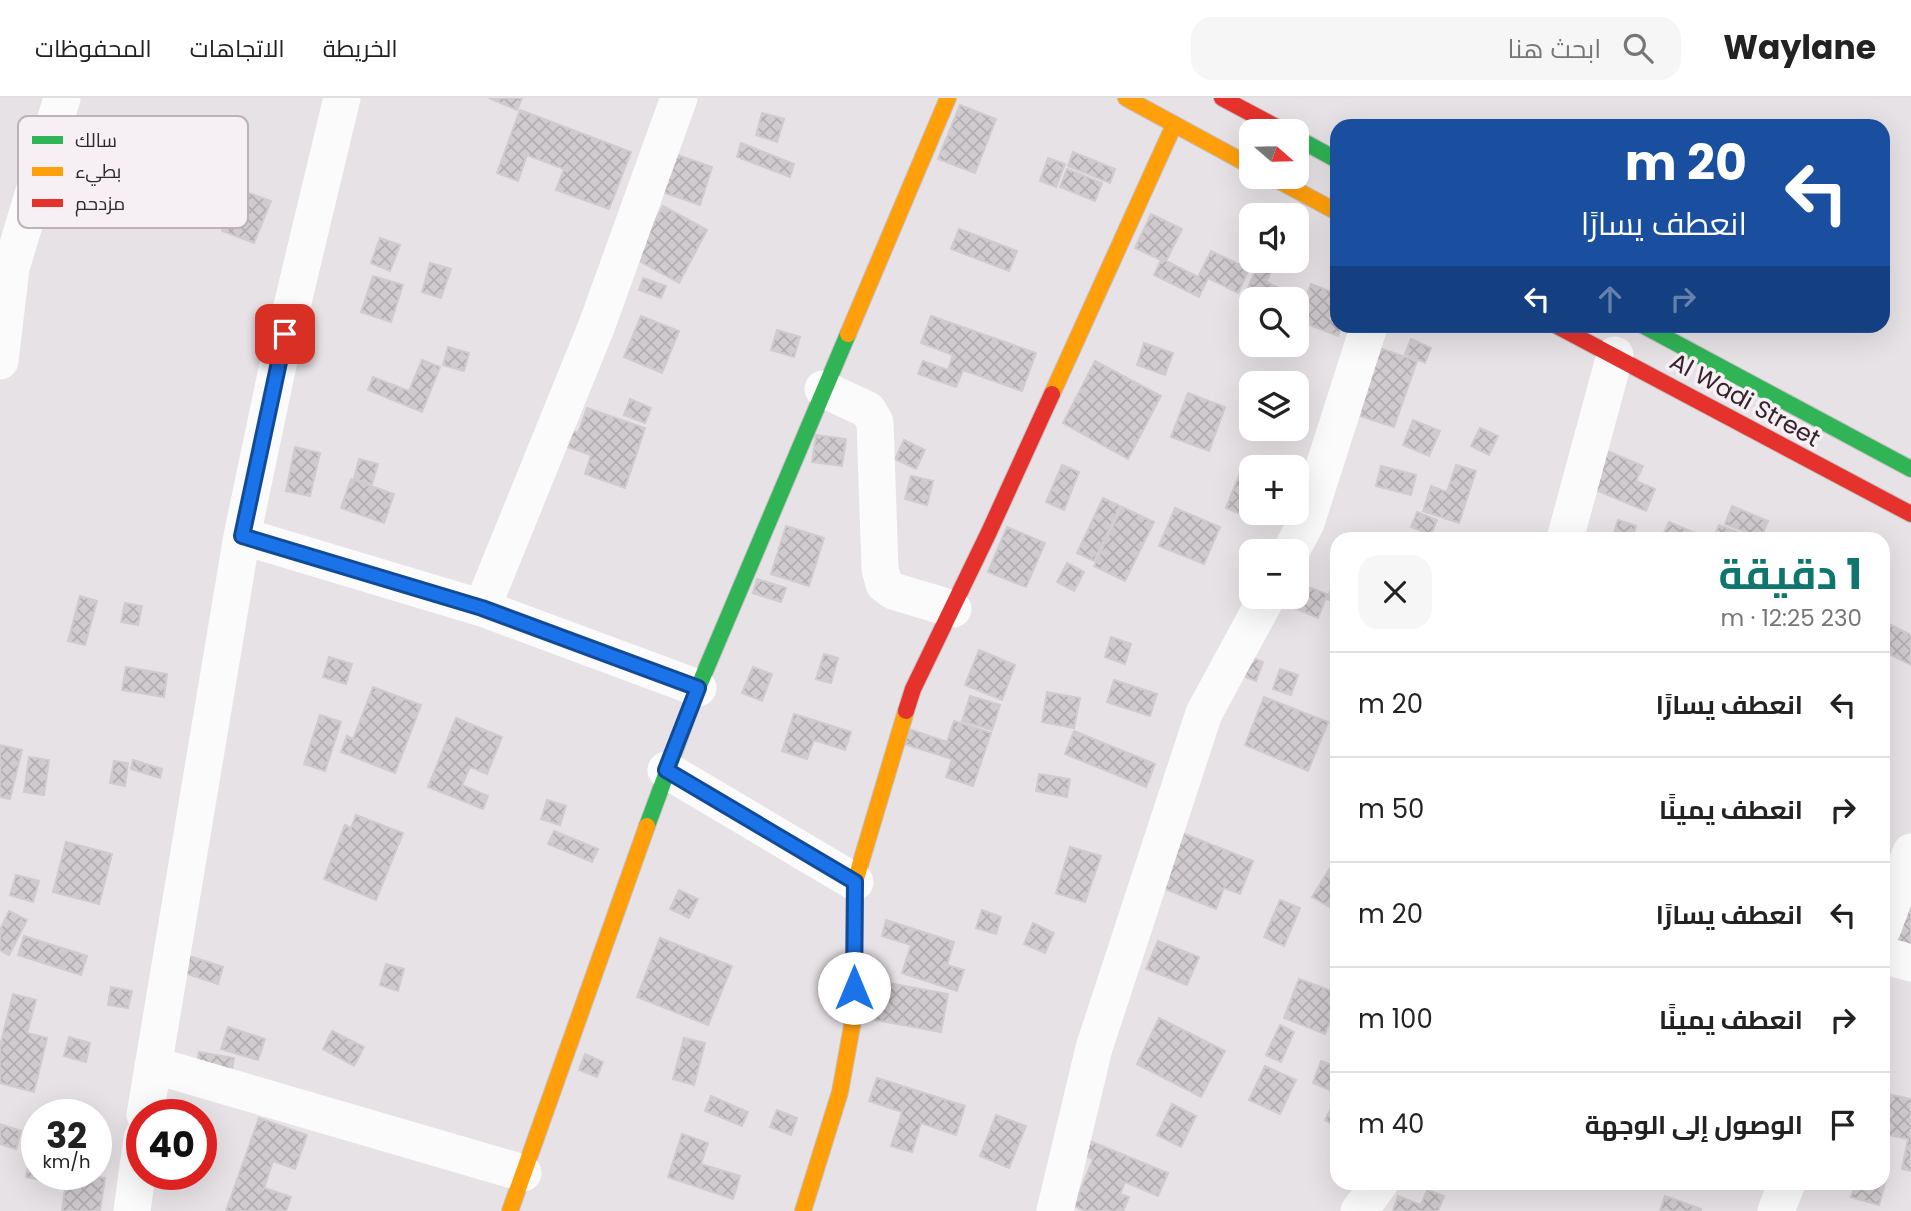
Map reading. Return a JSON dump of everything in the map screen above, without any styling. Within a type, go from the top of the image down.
[{"type":"street","points":[[56,116],[62,98]]},
{"type":"street","points":[[147,1099],[242,536],[279,360],[342,98]]},
{"type":"street","points":[[482,608],[597,325],[679,98]]},
{"type":"street","points":[[510,1211],[666,770],[698,688],[948,98]]},
{"type":"street","points":[[1126,98],[1239,160]]},
{"type":"street","points":[[1222,98],[1261,119]]},
{"type":"street","points":[[803,1211],[840,1092],[854,1015],[855,882],[913,689],[953,609],[1174,125]]},
{"type":"street","points":[[1309,145],[1330,156]]},
{"type":"street","points":[[1294,189],[1330,208]]},
{"type":"street","points":[[0,361],[6,267],[19,228]]},
{"type":"street","points":[[1297,539],[1306,523],[1367,333]]},
{"type":"street","name":"Al Wadi Street","points":[[1572,333],[1911,514]]},
{"type":"street","name":"Al Wadi Street","points":[[1657,333],[1911,469]]},
{"type":"street","points":[[1567,532],[1615,355]]},
{"type":"street","points":[[823,389],[868,410],[875,422],[880,569],[884,584],[893,591],[953,609]]},
{"type":"street","points":[[242,536],[482,608],[698,688]]},
{"type":"street","points":[[1055,1211],[1094,1048],[1204,713],[1260,609]]},
{"type":"street","points":[[666,770],[855,882]]},
{"type":"street","points":[[1890,909],[1911,852]]},
{"type":"street","points":[[1890,958],[1911,963]]},
{"type":"street","points":[[152,1065],[523,1173]]},
{"type":"street","points":[[132,1211],[135,1190]]},
{"type":"street","points":[[1359,1211],[1375,1190]]},
{"type":"street","points":[[1776,1211],[1784,1190]]},
{"type":"building","points":[[489,98],[522,98],[517,110]]},
{"type":"building","points":[[960,105],[996,119],[975,173],[938,159]]},
{"type":"building","points":[[520,110],[631,152],[609,209],[556,190],[564,169],[527,155],[518,181],[497,173]]},
{"type":"building","points":[[762,113],[784,119],[777,142],[756,135]]},
{"type":"building","points":[[741,143],[794,164],[790,177],[737,157]]},
{"type":"building","points":[[1073,152],[1115,169],[1110,183],[1068,166]]},
{"type":"building","points":[[672,153],[712,167],[700,205],[659,191]]},
{"type":"building","points":[[1048,158],[1065,164],[1056,187],[1040,181]]},
{"type":"building","points":[[1067,169],[1102,183],[1095,201],[1060,187]]},
{"type":"building","points":[[248,193],[271,201],[254,243],[222,231],[223,228],[248,228]]},
{"type":"building","points":[[663,206],[707,230],[679,283],[634,258]]},
{"type":"building","points":[[1151,214],[1182,229],[1166,261],[1198,277],[1211,251],[1239,264],[1239,273],[1247,273],[1238,293],[1208,278],[1199,297],[1154,275],[1161,260],[1135,248]]},
{"type":"building","points":[[959,229],[1017,251],[1009,271],[951,249]]},
{"type":"building","points":[[380,238],[400,245],[390,271],[371,263]]},
{"type":"building","points":[[430,263],[451,269],[441,298],[422,292]]},
{"type":"building","points":[[1254,273],[1270,273],[1266,282],[1278,287],[1248,287]]},
{"type":"building","points":[[373,276],[403,285],[391,322],[361,312]]},
{"type":"building","points":[[643,278],[666,286],[661,298],[639,290]]},
{"type":"building","points":[[1311,284],[1330,291],[1330,333],[1309,325]]},
{"type":"building","points":[[641,316],[679,331],[662,373],[624,357]]},
{"type":"building","points":[[931,316],[1036,353],[1022,391],[963,370],[956,387],[918,374],[923,361],[948,370],[953,355],[921,343]]},
{"type":"building","points":[[777,330],[800,337],[794,357],[771,350]]},
{"type":"building","points":[[1411,339],[1431,348],[1425,363],[1405,354]]},
{"type":"building","points":[[1144,343],[1173,353],[1165,375],[1137,365]]},
{"type":"building","points":[[1374,346],[1417,361],[1394,427],[1351,413]]},
{"type":"building","points":[[448,347],[469,353],[464,371],[443,365]]},
{"type":"building","points":[[422,360],[440,367],[422,412],[368,390],[373,377],[409,391]]},
{"type":"building","points":[[1095,361],[1161,396],[1128,459],[1063,423]]},
{"type":"building","points":[[1188,393],[1225,407],[1209,451],[1171,437]]},
{"type":"building","points":[[630,399],[651,408],[645,423],[624,415]]},
{"type":"building","points":[[587,408],[645,428],[625,488],[585,474],[591,455],[568,447],[573,431],[578,433]]},
{"type":"building","points":[[1413,420],[1440,431],[1429,456],[1403,445]]},
{"type":"building","points":[[1480,428],[1498,436],[1489,455],[1471,446]]},
{"type":"building","points":[[816,435],[846,439],[842,466],[812,462]]},
{"type":"building","points":[[904,440],[925,450],[916,469],[895,459]]},
{"type":"building","points":[[295,447],[320,453],[310,496],[286,491]]},
{"type":"building","points":[[1607,451],[1643,466],[1636,481],[1655,489],[1646,511],[1591,488]]},
{"type":"building","points":[[359,459],[378,464],[372,484],[354,479]]},
{"type":"building","points":[[1062,465],[1079,472],[1064,510],[1046,502]]},
{"type":"building","points":[[1456,465],[1476,471],[1459,523],[1423,511],[1431,486],[1447,492]]},
{"type":"building","points":[[1381,466],[1416,475],[1411,495],[1376,486]]},
{"type":"building","points":[[911,476],[933,481],[927,505],[905,499]]},
{"type":"building","points":[[1239,476],[1239,513],[1226,508]]},
{"type":"building","points":[[351,479],[394,494],[384,523],[341,508]]},
{"type":"building","points":[[1103,498],[1120,506],[1094,561],[1077,553]]},
{"type":"building","points":[[1732,506],[1768,521],[1763,532],[1746,532],[1725,524]]},
{"type":"building","points":[[1122,507],[1154,522],[1125,581],[1094,566]]},
{"type":"building","points":[[1175,508],[1220,527],[1204,564],[1159,546]]},
{"type":"building","points":[[1417,512],[1437,520],[1432,532],[1411,527]]},
{"type":"building","points":[[1618,520],[1636,526],[1634,532],[1614,532]]},
{"type":"building","points":[[1669,522],[1693,532],[1664,532]]},
{"type":"building","points":[[1719,525],[1737,532],[1716,532]]},
{"type":"building","points":[[786,526],[824,538],[809,586],[771,574]]},
{"type":"building","points":[[1007,527],[1045,543],[1026,587],[988,572]]},
{"type":"building","points":[[1067,563],[1084,572],[1074,591],[1057,582]]},
{"type":"building","points":[[757,579],[786,588],[781,602],[753,593]]},
{"type":"building","points":[[1309,587],[1327,594],[1318,618],[1296,609],[1309,609]]},
{"type":"building","points":[[80,596],[97,601],[85,645],[68,641]]},
{"type":"building","points":[[125,603],[142,606],[138,625],[121,622]]},
{"type":"building","points":[[1890,624],[1911,635],[1911,665],[1890,654]]},
{"type":"building","points":[[1111,637],[1131,644],[1125,664],[1105,657]]},
{"type":"building","points":[[979,650],[1015,665],[1002,700],[965,685]]},
{"type":"building","points":[[824,654],[838,658],[831,683],[816,679]]},
{"type":"building","points":[[1245,655],[1263,662],[1256,681],[1238,674]]},
{"type":"building","points":[[329,657],[352,664],[346,684],[323,677]]},
{"type":"building","points":[[126,667],[167,674],[164,697],[122,690]]},
{"type":"building","points":[[753,667],[772,674],[762,701],[742,693]]},
{"type":"building","points":[[1280,669],[1298,675],[1291,695],[1273,689]]},
{"type":"building","points":[[1114,680],[1157,694],[1150,716],[1107,702]]},
{"type":"building","points":[[373,687],[421,705],[395,773],[341,752],[347,736],[353,739]]},
{"type":"building","points":[[1047,692],[1080,698],[1074,728],[1042,722]]},
{"type":"building","points":[[970,696],[1000,705],[992,730],[962,721]]},
{"type":"building","points":[[1264,697],[1328,722],[1308,771],[1245,745]]},
{"type":"building","points":[[794,714],[851,732],[845,750],[814,740],[807,759],[782,751]]},
{"type":"building","points":[[320,715],[341,722],[325,771],[304,764]]},
{"type":"building","points":[[456,718],[502,737],[487,774],[470,767],[462,785],[488,796],[483,809],[428,787]]},
{"type":"building","points":[[954,721],[991,733],[973,786],[946,777],[952,759],[901,743],[906,728],[947,742]]},
{"type":"building","points":[[1074,731],[1155,764],[1146,787],[1065,754]]},
{"type":"building","points":[[0,745],[22,750],[10,799],[0,797]]},
{"type":"building","points":[[29,757],[49,760],[44,795],[24,792]]},
{"type":"building","points":[[133,760],[162,769],[160,778],[131,769]]},
{"type":"building","points":[[114,761],[128,763],[125,786],[110,783]]},
{"type":"building","points":[[1039,774],[1070,779],[1067,797],[1036,791]]},
{"type":"building","points":[[547,800],[566,806],[560,825],[541,819]]},
{"type":"building","points":[[356,815],[403,833],[376,900],[324,879],[345,825],[351,828]]},
{"type":"building","points":[[1172,829],[1253,861],[1240,894],[1224,888],[1216,909],[1150,883]]},
{"type":"building","points":[[554,831],[598,849],[592,862],[548,844]]},
{"type":"building","points":[[66,842],[112,854],[99,904],[53,892]]},
{"type":"building","points":[[1070,847],[1101,856],[1085,902],[1056,893]]},
{"type":"building","points":[[1330,868],[1330,907],[1312,897]]},
{"type":"building","points":[[16,875],[39,881],[33,902],[10,895]]},
{"type":"building","points":[[679,890],[698,899],[689,918],[670,909]]},
{"type":"building","points":[[1280,900],[1300,908],[1284,946],[1264,937]]},
{"type":"building","points":[[1890,900],[1911,907],[1911,947],[1890,942]]},
{"type":"building","points":[[982,910],[1001,917],[996,934],[976,928]]},
{"type":"building","points":[[9,911],[27,920],[9,955],[0,950],[0,930]]},
{"type":"building","points":[[886,920],[954,942],[947,965],[964,970],[957,991],[902,973],[911,945],[882,936]]},
{"type":"building","points":[[1033,923],[1054,933],[1045,953],[1024,944]]},
{"type":"building","points":[[24,936],[87,956],[81,975],[18,955]]},
{"type":"building","points":[[660,938],[732,966],[708,1025],[637,997]]},
{"type":"building","points":[[1158,941],[1199,957],[1187,985],[1146,969]]},
{"type":"building","points":[[171,950],[223,967],[218,984],[166,967]]},
{"type":"building","points":[[386,964],[404,969],[398,991],[380,985]]},
{"type":"building","points":[[1299,979],[1330,990],[1330,1021],[1325,1034],[1284,1018]]},
{"type":"building","points":[[883,982],[948,994],[941,1032],[875,1020]]},
{"type":"building","points":[[111,987],[132,991],[128,1008],[108,1005]]},
{"type":"building","points":[[13,994],[36,1000],[27,1033],[47,1038],[34,1092],[0,1083],[0,1046]]},
{"type":"building","points":[[1159,1018],[1225,1051],[1201,1097],[1137,1064]]},
{"type":"building","points":[[1280,1025],[1294,1032],[1281,1062],[1266,1055]]},
{"type":"building","points":[[228,1027],[265,1039],[258,1060],[221,1049]]},
{"type":"building","points":[[332,1031],[364,1047],[354,1066],[323,1049]]},
{"type":"building","points":[[69,1037],[90,1043],[86,1062],[64,1056]]},
{"type":"building","points":[[684,1038],[705,1043],[694,1085],[673,1079]]},
{"type":"building","points":[[199,1052],[234,1058],[230,1081],[195,1075]]},
{"type":"building","points":[[585,1054],[603,1062],[597,1077],[579,1070]]},
{"type":"building","points":[[1321,1061],[1330,1064],[1330,1090],[1313,1083]]},
{"type":"building","points":[[1265,1066],[1296,1080],[1280,1114],[1249,1100]]},
{"type":"building","points":[[877,1078],[965,1106],[956,1135],[921,1123],[912,1152],[891,1146],[902,1112],[869,1101]]},
{"type":"building","points":[[1890,1094],[1911,1099],[1911,1171],[1902,1169],[1908,1139],[1890,1135]]},
{"type":"building","points":[[711,1096],[748,1112],[742,1126],[705,1111]]},
{"type":"building","points":[[1172,1104],[1196,1116],[1181,1147],[1157,1135]]},
{"type":"building","points":[[777,1110],[797,1118],[791,1135],[770,1127]]},
{"type":"building","points":[[1330,1111],[1330,1123],[1325,1120]]},
{"type":"building","points":[[996,1115],[1026,1126],[1009,1168],[980,1156]]},
{"type":"building","points":[[259,1118],[307,1135],[295,1169],[273,1161],[264,1188],[291,1197],[286,1211],[226,1211]]},
{"type":"building","points":[[0,1124],[21,1131],[16,1149],[0,1144]]},
{"type":"building","points":[[682,1134],[708,1143],[701,1164],[740,1176],[733,1199],[668,1177]]},
{"type":"building","points":[[1080,1137],[1168,1173],[1158,1196],[1125,1182],[1120,1194],[1129,1197],[1123,1211],[1086,1211],[1074,1206],[1093,1159],[1074,1151]]},
{"type":"building","points":[[65,1190],[103,1190],[100,1211],[62,1211]]},
{"type":"building","points":[[1427,1190],[1444,1196],[1438,1211],[1393,1211],[1398,1196],[1421,1205]]},
{"type":"building","points":[[1854,1190],[1883,1190],[1879,1205],[1851,1197]]},
{"type":"building","points":[[1665,1196],[1701,1209],[1701,1211],[1660,1211]]},
{"type":"traffic: fast","points":[[1309,145],[1330,156]]},
{"type":"traffic: fast","points":[[1657,333],[1911,469]]},
{"type":"traffic: fast","points":[[647,826],[698,688],[848,334]]},
{"type":"traffic: slow","points":[[848,334],[948,98]]},
{"type":"traffic: slow","points":[[1126,98],[1239,159]]},
{"type":"traffic: slow","points":[[1052,394],[1174,125]]},
{"type":"traffic: slow","points":[[1294,189],[1330,208]]},
{"type":"traffic: slow","points":[[803,1211],[840,1092],[854,1015],[855,882],[906,711]]},
{"type":"traffic: slow","points":[[510,1211],[647,826]]},
{"type":"traffic: jam","points":[[1222,98],[1261,119]]},
{"type":"traffic: jam","points":[[1570,333],[1911,514]]},
{"type":"traffic: jam","points":[[906,711],[913,689],[1052,394]]},
{"type":"route","points":[[285,334],[242,536],[482,608],[698,688],[666,770],[855,882],[854,988]]}]
